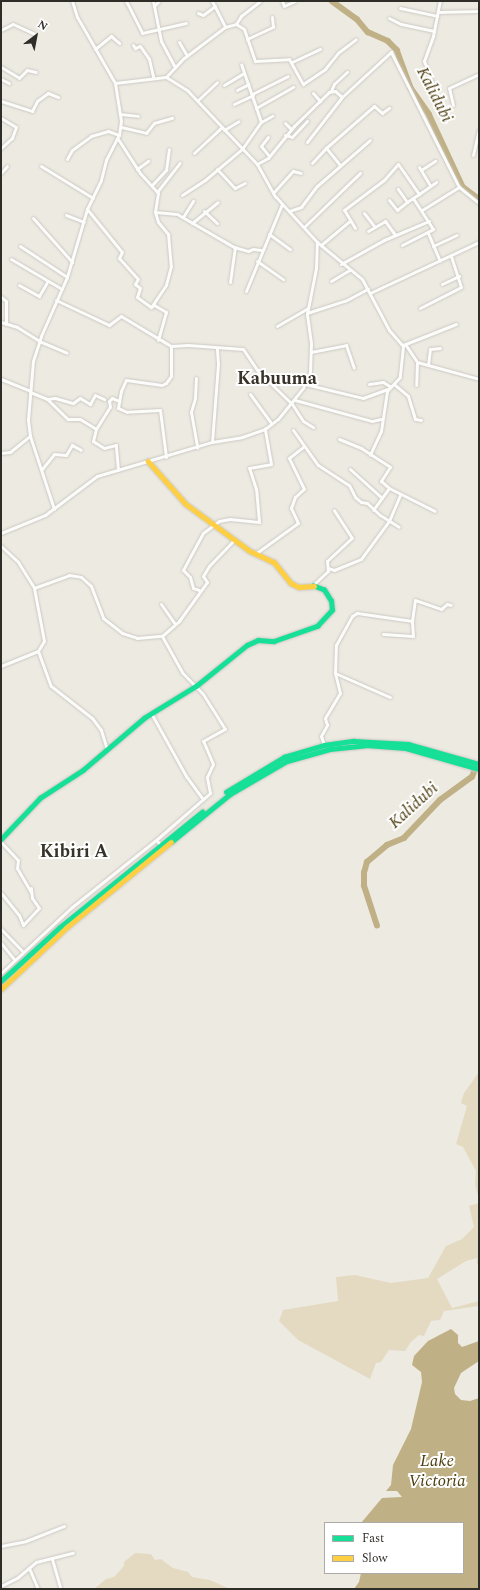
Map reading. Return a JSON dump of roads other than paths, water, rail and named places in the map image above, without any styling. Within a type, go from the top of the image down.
[{"type":"main road","points":[[1,839],[17,826],[40,798],[77,774],[151,713],[196,686],[247,645],[258,640],[274,641],[321,624],[332,610],[331,601],[324,590],[312,585],[299,587],[291,583],[274,562],[255,554],[183,501],[148,461]]},
{"type":"main road","points":[[1,980],[54,933],[161,845],[251,774],[284,757],[324,745],[380,741],[421,749],[479,764]]},
{"type":"main road","points":[[1,989],[67,927],[230,794],[262,773],[300,756],[346,746],[384,746],[421,749],[479,768]]},
{"type":"street","points":[[54,509],[30,436],[30,391],[33,361],[39,341],[67,277],[87,209],[93,198],[106,160],[118,140],[121,127],[115,83],[77,17],[72,1]]},
{"type":"street","points":[[126,1],[142,32],[186,23]]},
{"type":"street","points":[[153,1],[162,43],[175,67]]},
{"type":"street","points":[[154,6],[159,1]]},
{"type":"street","points":[[166,77],[187,56],[225,28],[236,24],[241,16],[260,1]]},
{"type":"street","points":[[282,1],[284,6],[295,1]]},
{"type":"street","points":[[435,91],[424,61],[434,31],[440,1]]},
{"type":"street","points":[[198,13],[203,15],[214,3],[225,28]]},
{"type":"street","points":[[400,8],[438,14],[479,11]]},
{"type":"street","points":[[247,39],[273,27],[272,17]]},
{"type":"street","points":[[389,18],[401,24],[434,31]]},
{"type":"street","points":[[1,30],[13,24],[34,34]]},
{"type":"street","points":[[236,24],[244,29],[256,62],[279,58],[289,59],[304,83],[325,70],[339,52],[356,39]]},
{"type":"street","points":[[95,49],[111,36],[119,43]]},
{"type":"street","points":[[179,42],[187,56]]},
{"type":"street","points":[[133,45],[135,48],[140,46],[149,59],[153,77]]},
{"type":"street","points":[[292,62],[320,49]]},
{"type":"street","points":[[307,142],[342,97],[388,52],[392,53],[404,82],[431,128],[458,187],[479,203]]},
{"type":"street","points":[[241,64],[261,122]]},
{"type":"street","points":[[1,67],[19,78],[27,70],[36,72]]},
{"type":"street","points":[[257,164],[269,156],[285,135],[331,91],[334,84],[347,72]]},
{"type":"street","points":[[224,85],[244,73]]},
{"type":"street","points":[[453,105],[449,88],[479,74]]},
{"type":"street","points":[[234,104],[288,76]]},
{"type":"street","points":[[115,83],[153,77],[166,77],[173,79],[198,100],[223,129],[257,164],[273,193],[317,242],[341,264],[360,276],[389,330],[404,345],[417,362],[479,379]]},
{"type":"street","points":[[1,79],[9,83]]},
{"type":"street","points":[[198,100],[217,82]]},
{"type":"street","points":[[237,90],[248,84]]},
{"type":"street","points":[[256,108],[293,88]]},
{"type":"street","points":[[331,91],[342,97]]},
{"type":"street","points":[[1,101],[31,111],[37,101],[48,93],[58,96]]},
{"type":"street","points":[[313,93],[320,101]]},
{"type":"street","points":[[312,163],[326,148],[374,106],[382,112],[389,108]]},
{"type":"street","points":[[120,114],[138,116]]},
{"type":"street","points":[[182,195],[205,180],[242,149],[261,122],[272,116]]},
{"type":"street","points":[[1,118],[16,127],[12,138],[1,148]]},
{"type":"street","points":[[121,127],[146,133],[154,123],[172,118]]},
{"type":"street","points":[[194,153],[223,129],[239,120]]},
{"type":"street","points":[[285,135],[292,137],[307,121]]},
{"type":"street","points":[[285,123],[291,129]]},
{"type":"street","points":[[473,155],[479,130]]},
{"type":"street","points":[[67,159],[72,150],[91,136],[108,131],[120,135]]},
{"type":"street","points":[[268,137],[261,146],[269,156]]},
{"type":"street","points":[[118,140],[137,169],[157,192]]},
{"type":"street","points":[[289,212],[301,207],[317,186],[370,140]]},
{"type":"street","points":[[326,148],[340,165]]},
{"type":"street","points":[[152,185],[166,170],[168,150]]},
{"type":"street","points":[[137,169],[148,161]]},
{"type":"street","points":[[430,185],[420,169],[435,161]]},
{"type":"street","points":[[151,307],[166,285],[171,266],[168,234],[158,222],[155,212],[157,192],[180,163]]},
{"type":"street","points":[[355,228],[344,210],[384,180],[396,164],[402,168],[419,194]]},
{"type":"street","points":[[1,173],[8,166]]},
{"type":"street","points":[[41,166],[93,198]]},
{"type":"street","points":[[217,169],[235,188],[245,183]]},
{"type":"street","points":[[273,193],[293,171],[301,174]]},
{"type":"street","points":[[304,227],[360,173]]},
{"type":"street","points":[[389,200],[397,210],[436,182]]},
{"type":"street","points":[[422,210],[458,187]]},
{"type":"street","points":[[398,189],[407,202]]},
{"type":"street","points":[[402,245],[428,233],[433,229],[430,222],[413,198]]},
{"type":"street","points":[[183,217],[193,201]]},
{"type":"street","points":[[192,223],[204,211],[218,202]]},
{"type":"street","points":[[246,291],[261,250],[282,204]]},
{"type":"street","points":[[87,209],[122,252],[119,258],[138,279],[134,284],[140,288],[137,297],[151,307],[154,305],[166,312],[158,340]]},
{"type":"street","points":[[204,211],[217,223]]},
{"type":"street","points":[[155,212],[170,212],[183,217],[212,237],[248,252],[254,248],[261,250]]},
{"type":"street","points":[[364,213],[374,226]]},
{"type":"street","points":[[66,215],[84,222]]},
{"type":"street","points":[[33,218],[72,262]]},
{"type":"street","points":[[320,245],[350,221]]},
{"type":"street","points":[[368,230],[385,221],[395,235]]},
{"type":"street","points":[[341,264],[395,235],[430,222]]},
{"type":"street","points":[[428,233],[440,261]]},
{"type":"street","points":[[269,234],[290,249]]},
{"type":"street","points":[[434,246],[457,234]]},
{"type":"street","points":[[1,533],[39,518],[54,509],[90,480],[118,470],[166,457],[212,442],[234,439],[265,429],[272,424],[295,400],[305,384],[310,372],[311,352],[307,313],[316,268],[317,242]]},
{"type":"street","points":[[370,293],[479,242]]},
{"type":"street","points":[[20,246],[67,277]]},
{"type":"street","points":[[230,282],[235,247]]},
{"type":"street","points":[[420,308],[459,289],[459,276],[451,256]]},
{"type":"street","points":[[11,259],[47,282],[62,289]]},
{"type":"street","points":[[257,261],[284,279]]},
{"type":"street","points":[[331,281],[349,270]]},
{"type":"street","points":[[442,284],[459,276]]},
{"type":"street","points":[[19,285],[39,296],[47,282]]},
{"type":"street","points":[[307,313],[338,303],[368,289]]},
{"type":"street","points":[[1,297],[6,301],[6,324]]},
{"type":"street","points":[[56,300],[110,325],[121,316],[158,340],[171,346],[188,345],[244,350],[258,371],[292,404],[303,421],[313,426]]},
{"type":"street","points":[[277,326],[308,308]]},
{"type":"street","points":[[1,322],[17,327],[39,341],[67,353]]},
{"type":"street","points":[[404,345],[456,324]]},
{"type":"street","points":[[311,352],[346,345],[354,368]]},
{"type":"street","points":[[370,455],[381,431],[381,419],[391,387],[400,377],[404,345]]},
{"type":"street","points":[[166,457],[160,410],[120,411],[119,401],[126,380],[162,385],[166,383],[171,373],[171,346]]},
{"type":"street","points":[[212,442],[218,364],[217,348]]},
{"type":"street","points":[[428,365],[430,349],[440,348]]},
{"type":"street","points":[[416,385],[417,362]]},
{"type":"street","points":[[196,378],[195,398],[191,412],[197,447]]},
{"type":"street","points":[[1,379],[48,399],[68,419],[80,419],[96,429]]},
{"type":"street","points":[[369,384],[383,382],[408,396],[415,419],[421,420]]},
{"type":"street","points":[[305,384],[363,398],[391,387]]},
{"type":"street","points":[[250,394],[272,424]]},
{"type":"street","points":[[48,399],[58,398],[73,403],[80,398],[90,404],[95,395],[104,399]]},
{"type":"street","points":[[118,470],[116,445],[104,448],[94,442],[96,429],[110,407],[110,401],[112,398],[119,401]]},
{"type":"street","points":[[295,400],[372,421],[381,419]]},
{"type":"street","points":[[199,590],[193,588],[184,567],[202,533],[213,523],[230,518],[258,523],[256,489],[249,468],[271,464],[265,429]]},
{"type":"street","points":[[293,430],[303,447],[318,465],[349,485],[355,497],[367,503],[373,510],[400,527]]},
{"type":"street","points":[[1,453],[10,452],[30,436]]},
{"type":"street","points":[[339,439],[390,467],[381,481],[400,495],[434,511]]},
{"type":"street","points":[[42,469],[54,454],[66,455],[72,446],[81,450]]},
{"type":"street","points":[[255,554],[298,523],[291,508],[295,497],[304,488],[289,458],[303,447]]},
{"type":"street","points":[[350,469],[382,498]]},
{"type":"street","points":[[373,510],[390,488]]},
{"type":"street","points":[[328,568],[334,570],[361,559],[389,521],[400,495]]},
{"type":"street","points":[[328,568],[327,561],[352,538],[334,510]]},
{"type":"street","points":[[34,588],[69,575],[81,576],[90,586],[103,618],[122,633],[137,638],[162,636],[175,624],[199,590],[207,582],[203,576],[209,566],[235,539]]},
{"type":"street","points":[[1,546],[18,562],[34,588],[44,636],[44,644],[38,650],[1,666]]},
{"type":"street","points":[[312,585],[328,568]]},
{"type":"street","points":[[383,634],[413,636],[412,621],[416,600],[441,609],[447,604],[451,605]]},
{"type":"street","points":[[161,604],[175,624]]},
{"type":"street","points":[[324,745],[321,736],[327,725],[325,718],[340,693],[335,674],[336,645],[352,616],[357,612],[412,621]]},
{"type":"street","points":[[1,972],[49,928],[156,840],[210,793],[207,778],[213,764],[203,741],[225,729],[196,686],[182,672],[162,636]]},
{"type":"street","points":[[38,650],[51,686],[95,722],[101,730],[107,750]]},
{"type":"street","points":[[335,674],[390,697]]},
{"type":"street","points":[[151,713],[182,770],[203,799]]},
{"type":"street","points":[[156,840],[161,845]]},
{"type":"street","points":[[1,842],[18,860],[17,868],[39,908],[23,925],[19,915],[1,893]]},
{"type":"street","points":[[30,888],[31,894]]},
{"type":"street","points":[[49,928],[54,933]]},
{"type":"street","points":[[1,929],[23,952]]},
{"type":"street","points":[[1,943],[14,959]]},
{"type":"street","points":[[1,1546],[26,1541],[64,1526]]},
{"type":"street","points":[[1,1586],[37,1562],[73,1553]]},
{"type":"street","points":[[52,1559],[60,1587]]},
{"type":"street","points":[[29,1568],[38,1589]]},
{"type":"water","name":"Lake Victoria","points":[[451,1329],[458,1335],[458,1343],[462,1347],[479,1341],[479,1361],[461,1373],[454,1388],[455,1394],[461,1400],[470,1401],[479,1398],[479,1589],[354,1589],[359,1582],[361,1574],[464,1574],[464,1522],[362,1522],[382,1498],[402,1497],[397,1491],[386,1491],[391,1485],[393,1465],[411,1429],[422,1382],[421,1372],[412,1365],[414,1356],[428,1341]]},
{"type":"waterway","name":"Kalidubi","points":[[332,1],[357,19],[368,32],[388,41],[397,50],[411,88],[429,114],[463,187],[479,199]]},
{"type":"waterway","name":"Kalidubi","points":[[377,926],[364,886],[364,873],[367,862],[387,845],[404,838],[440,800],[472,777],[474,772]]},
{"type":"district","name":"Kabuuma","points":[[277,379]]},
{"type":"district","name":"Kibiri A","points":[[74,852]]}]
